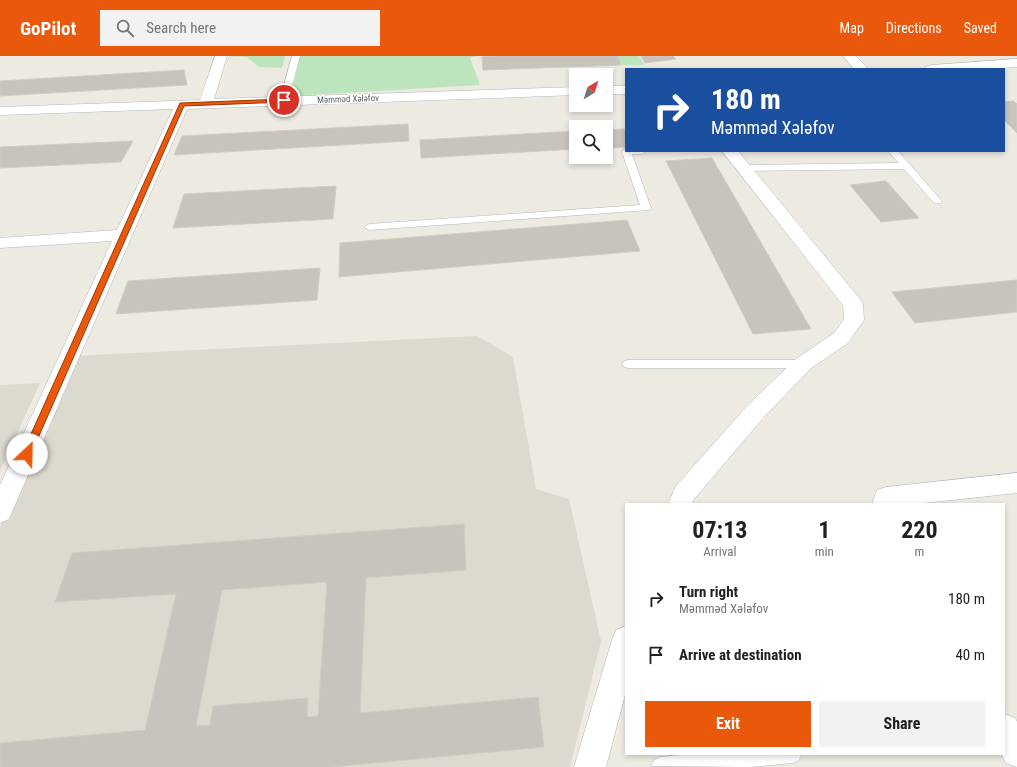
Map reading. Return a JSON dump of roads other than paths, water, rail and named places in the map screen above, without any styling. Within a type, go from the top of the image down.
[{"type":"street","points":[[206,104],[220,56]]},
{"type":"street","points":[[849,56],[860,68]]},
{"type":"street","points":[[948,68],[1010,64],[1017,76]]},
{"type":"street","points":[[613,90],[625,90]]},
{"type":"street","name":"Məmməd Xələfov","points":[[0,112],[284,100],[569,91]]},
{"type":"street","points":[[0,512],[182,104]]},
{"type":"street","points":[[681,503],[686,493],[756,411],[803,364],[841,338],[854,320],[853,304],[731,152]]},
{"type":"street","points":[[0,243],[124,235]]},
{"type":"street","points":[[884,503],[886,497],[1017,483]]},
{"type":"street","points":[[590,767],[625,644]]},
{"type":"lane","points":[[284,100],[296,56]]},
{"type":"lane","points":[[369,228],[646,208],[627,152]]},
{"type":"lane","points":[[894,152],[937,201]]},
{"type":"lane","points":[[744,168],[906,166]]},
{"type":"lane","points":[[628,364],[803,364]]},
{"type":"lane","points":[[660,766],[781,755]]}]
